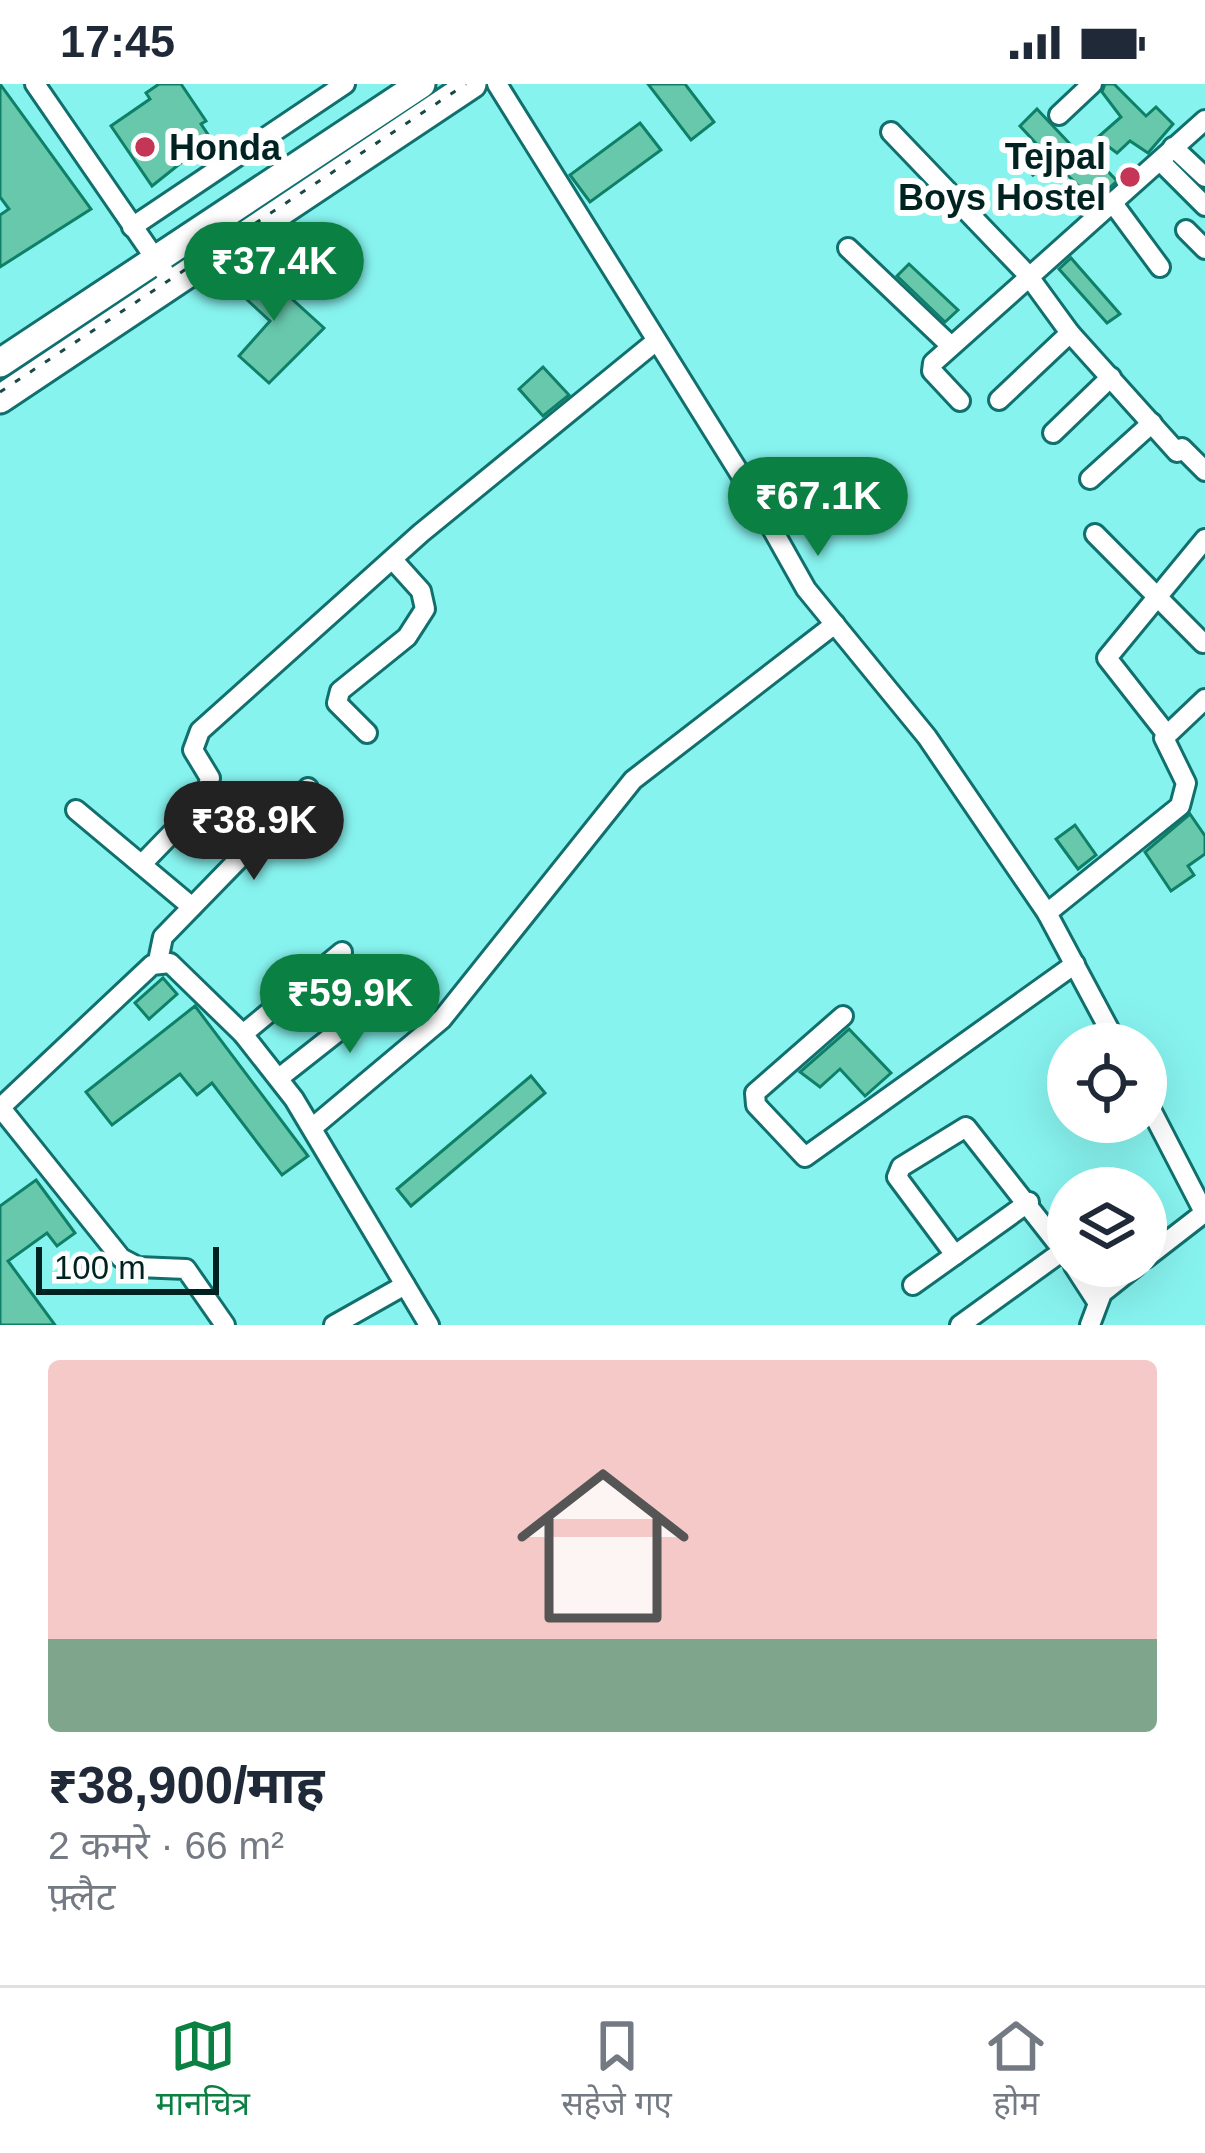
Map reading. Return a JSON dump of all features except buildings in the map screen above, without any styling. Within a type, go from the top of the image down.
[{"type":"highway","points":[[0,399],[421,84]]},
{"type":"highway","points":[[0,363],[164,273],[472,84]]},
{"type":"street","points":[[35,84],[164,273]]},
{"type":"street","points":[[132,227],[345,84]]},
{"type":"street","points":[[497,84],[752,493],[789,564],[927,737],[1047,913],[1106,1023]]},
{"type":"street","points":[[1059,116],[1092,84]]},
{"type":"street","points":[[960,401],[931,368],[1027,274],[1205,120]]},
{"type":"street","points":[[891,132],[1027,274],[1070,333],[1152,423],[1205,472]]},
{"type":"street","points":[[1166,154],[1205,176]]},
{"type":"street","points":[[1166,154],[1205,206]]},
{"type":"street","points":[[1112,202],[1160,267]]},
{"type":"street","points":[[1186,230],[1205,249]]},
{"type":"street","points":[[848,248],[951,346]]},
{"type":"street","points":[[999,400],[1070,333]]},
{"type":"street","points":[[142,864],[206,799],[210,778],[193,750],[195,737],[393,560],[655,341]]},
{"type":"street","points":[[1053,433],[1112,377]]},
{"type":"street","points":[[1090,478],[1152,423]]},
{"type":"street","points":[[1096,534],[1204,645]]},
{"type":"street","points":[[1166,733],[1107,658],[1205,539]]},
{"type":"street","points":[[367,733],[338,703],[340,691],[406,637],[425,609],[421,591],[393,560]]},
{"type":"street","points":[[312,1128],[442,1019],[633,780],[835,624]]},
{"type":"street","points":[[1047,913],[1180,806],[1186,783],[1164,743],[1166,733],[1205,698]]},
{"type":"street","points":[[225,1325],[186,1269],[138,1267],[121,1258],[0,1107],[158,961],[163,937],[308,788]]},
{"type":"street","points":[[76,810],[192,907]]},
{"type":"street","points":[[243,1034],[342,952]]},
{"type":"street","points":[[158,961],[170,963],[243,1034],[279,1078],[429,1325]]},
{"type":"street","points":[[843,1016],[761,1081],[755,1093],[756,1105],[805,1156],[1075,964]]},
{"type":"street","points":[[279,1078],[387,993]]},
{"type":"street","points":[[955,1255],[898,1182],[901,1167],[966,1127],[1047,1228]]},
{"type":"street","points":[[1167,1141],[1204,1214],[1167,1242]]},
{"type":"street","points":[[913,1285],[1029,1202]]},
{"type":"street","points":[[963,1324],[1047,1271]]},
{"type":"street","points":[[334,1325],[405,1285]]},
{"type":"street","points":[[1087,1287],[1096,1300]]},
{"type":"street","points":[[1090,1325],[1096,1300],[1111,1287]]},
{"type":"railway","points":[[0,392],[466,84]]},
{"type":"place","name":"Honda","points":[[145,147]]},
{"type":"place","name":"Tejpal Boys Hostel","points":[[1130,177]]}]
